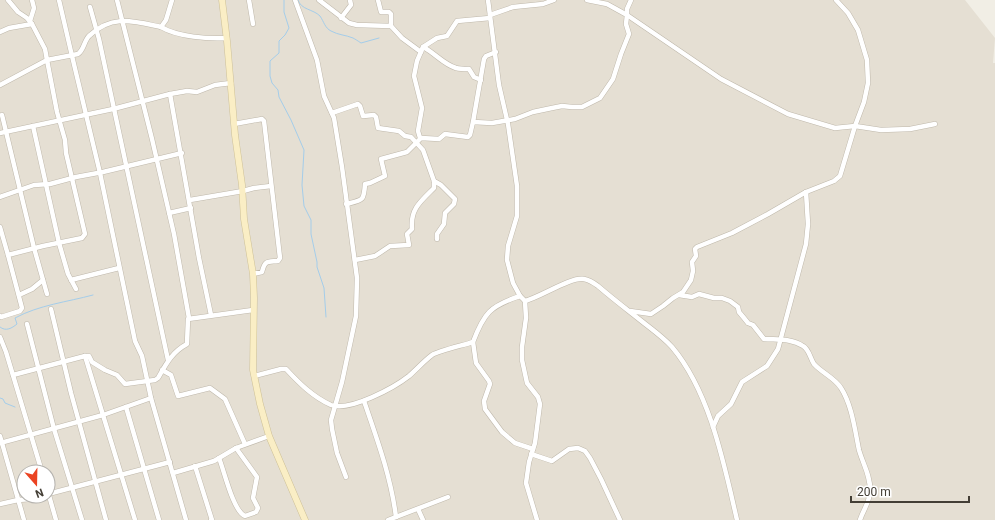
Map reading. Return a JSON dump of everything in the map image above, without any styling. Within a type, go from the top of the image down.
[{"type":"street","points":[[8,0],[18,12],[31,23],[45,49],[53,94],[66,140],[66,153],[85,234],[82,238],[8,255]]},
{"type":"street","points":[[31,23],[34,8],[32,0]]},
{"type":"street","points":[[60,0],[100,173],[135,341],[142,356],[146,381],[186,520]]},
{"type":"street","points":[[13,375],[64,360],[90,356],[92,362],[105,370],[118,375],[125,384],[146,381],[157,379],[168,360],[177,350],[187,344],[187,320],[189,318],[181,267],[157,158],[117,0]]},
{"type":"street","points":[[161,27],[166,20],[172,0]]},
{"type":"street","points":[[222,0],[227,38],[234,124],[243,191],[244,219],[252,274],[252,364],[265,425],[304,520]]},
{"type":"street","points":[[249,0],[252,24]]},
{"type":"street","points":[[295,0],[317,60],[324,93],[332,113],[342,167],[357,278],[356,316],[332,420],[332,429],[337,453],[346,477]]},
{"type":"street","points":[[319,0],[349,23],[357,25],[391,26]]},
{"type":"street","points":[[341,18],[351,5],[350,0]]},
{"type":"street","points":[[378,0],[381,12],[389,12],[391,14],[391,26],[402,38],[422,50],[432,52],[451,66],[458,69],[469,69],[474,77],[481,80]]},
{"type":"street","points":[[488,0],[496,52],[499,89],[507,120],[517,186],[518,213],[507,250],[507,260],[511,279],[520,296],[525,301],[526,318],[522,347],[522,360],[527,383],[538,397],[540,404],[535,443],[526,486],[537,520]]},
{"type":"street","points":[[346,204],[360,201],[365,195],[365,184],[385,176],[381,159],[406,153],[417,143],[420,138],[418,130],[422,108],[414,76],[417,61],[422,50],[438,38],[446,36],[457,21],[490,16],[513,7],[542,4],[554,0]]},
{"type":"street","points":[[587,0],[607,4],[627,15],[721,79],[781,111],[836,128],[855,126],[881,130],[896,128],[910,129],[935,124]]},
{"type":"street","points":[[473,122],[488,124],[562,106],[572,108],[582,107],[602,97],[614,78],[618,61],[629,34],[626,24],[627,9],[631,0]]},
{"type":"street","points":[[629,311],[651,314],[683,292],[691,280],[693,271],[692,262],[696,256],[695,248],[737,230],[806,192],[834,181],[840,176],[868,86],[868,60],[854,21],[836,0]]},
{"type":"street","points":[[90,7],[168,360]]},
{"type":"street","points":[[0,86],[47,60],[72,56],[80,53],[86,39],[96,30],[122,20],[129,20],[161,27],[168,31],[206,39],[227,38]]},
{"type":"street","points":[[0,32],[9,28],[31,23]]},
{"type":"street","points":[[420,138],[439,139],[445,134],[468,137],[470,135],[484,59],[486,56],[496,52]]},
{"type":"street","points":[[0,133],[113,109],[170,94],[187,91],[197,92],[215,85],[231,83]]},
{"type":"street","points":[[170,94],[182,153],[199,258],[211,315]]},
{"type":"street","points":[[332,113],[358,104],[363,116],[374,115],[376,117],[378,128],[399,131],[405,136],[411,137],[424,150],[434,181],[434,188],[416,206],[412,215],[412,229],[407,234],[409,245],[390,246],[376,256],[355,260]]},
{"type":"street","points":[[2,115],[34,248],[47,294]]},
{"type":"street","points":[[234,124],[263,120],[280,258],[278,261],[265,263],[263,265],[262,272],[252,274]]},
{"type":"street","points":[[33,126],[59,243],[71,280],[76,289]]},
{"type":"street","points":[[0,197],[34,185],[47,184],[100,173],[182,153]]},
{"type":"street","points":[[434,181],[441,185],[454,199],[454,204],[445,213],[444,224],[437,234],[437,239]]},
{"type":"street","points":[[190,200],[271,186]]},
{"type":"street","points":[[713,426],[718,416],[731,404],[742,382],[762,371],[771,362],[778,349],[806,244],[808,224],[806,192]]},
{"type":"street","points":[[169,213],[191,208]]},
{"type":"street","points":[[0,227],[19,295],[21,310],[1,317],[0,316]]},
{"type":"street","points":[[71,280],[119,268]]},
{"type":"street","points":[[525,301],[566,283],[582,279],[594,283],[672,348],[690,375],[713,426],[721,450],[737,520]]},
{"type":"street","points":[[19,295],[32,289],[43,280]]},
{"type":"street","points":[[679,295],[692,297],[699,294],[729,300],[738,307],[739,312],[748,323],[753,325],[763,338],[781,341],[794,341],[804,346],[816,366],[839,385],[842,389],[858,439],[859,448],[870,487],[868,502],[860,520]]},
{"type":"street","points":[[520,296],[505,301],[488,313],[480,324],[473,342],[476,363],[490,384],[484,401],[485,409],[502,432],[516,443],[552,461],[569,449],[578,448],[585,451],[601,479],[620,520]]},
{"type":"street","points":[[51,309],[79,422],[106,520]]},
{"type":"street","points":[[189,318],[253,310]]},
{"type":"street","points":[[26,324],[54,429],[82,520]]},
{"type":"street","points":[[0,337],[39,464]]},
{"type":"street","points":[[254,376],[286,369],[305,388],[322,400],[335,406],[348,405],[364,401],[394,387],[434,354],[473,342]]},
{"type":"street","points":[[85,356],[135,520]]},
{"type":"street","points":[[162,370],[171,375],[178,396],[211,388],[224,398],[245,444]]},
{"type":"street","points":[[1,442],[103,415],[151,398]]},
{"type":"street","points":[[364,401],[380,446],[393,495],[396,517]]},
{"type":"street","points":[[126,407],[159,520]]},
{"type":"street","points":[[0,436],[16,493]]},
{"type":"street","points":[[173,473],[214,461],[236,448],[269,436]]},
{"type":"street","points":[[219,458],[234,500],[244,518],[258,511],[254,498],[258,480],[250,466],[236,448]]},
{"type":"street","points":[[56,492],[170,462]]},
{"type":"street","points":[[195,466],[212,520]]},
{"type":"street","points":[[388,520],[448,497]]},
{"type":"street","points":[[0,504],[16,500]]},
{"type":"street","points":[[19,504],[24,520]]},
{"type":"street","points":[[51,504],[56,520]]},
{"type":"street","points":[[418,509],[423,520]]},
{"type":"shaded area","points":[[0,0],[965,0],[995,38],[993,63],[995,63],[995,520],[0,520]]},
{"type":"waterway","points":[[284,0],[284,12],[289,28],[279,41],[279,53],[270,61],[270,76],[272,83],[278,90],[279,97],[304,150],[302,185],[304,206],[311,220],[311,234],[317,267],[324,288],[326,317]]},
{"type":"waterway","points":[[298,0],[304,8],[320,16],[329,30],[353,38],[361,43],[379,38]]},
{"type":"waterway","points":[[0,327],[4,329],[11,328],[17,324],[15,318],[34,310],[93,295]]},
{"type":"waterway","points":[[0,398],[3,399],[5,403],[15,407]]}]
